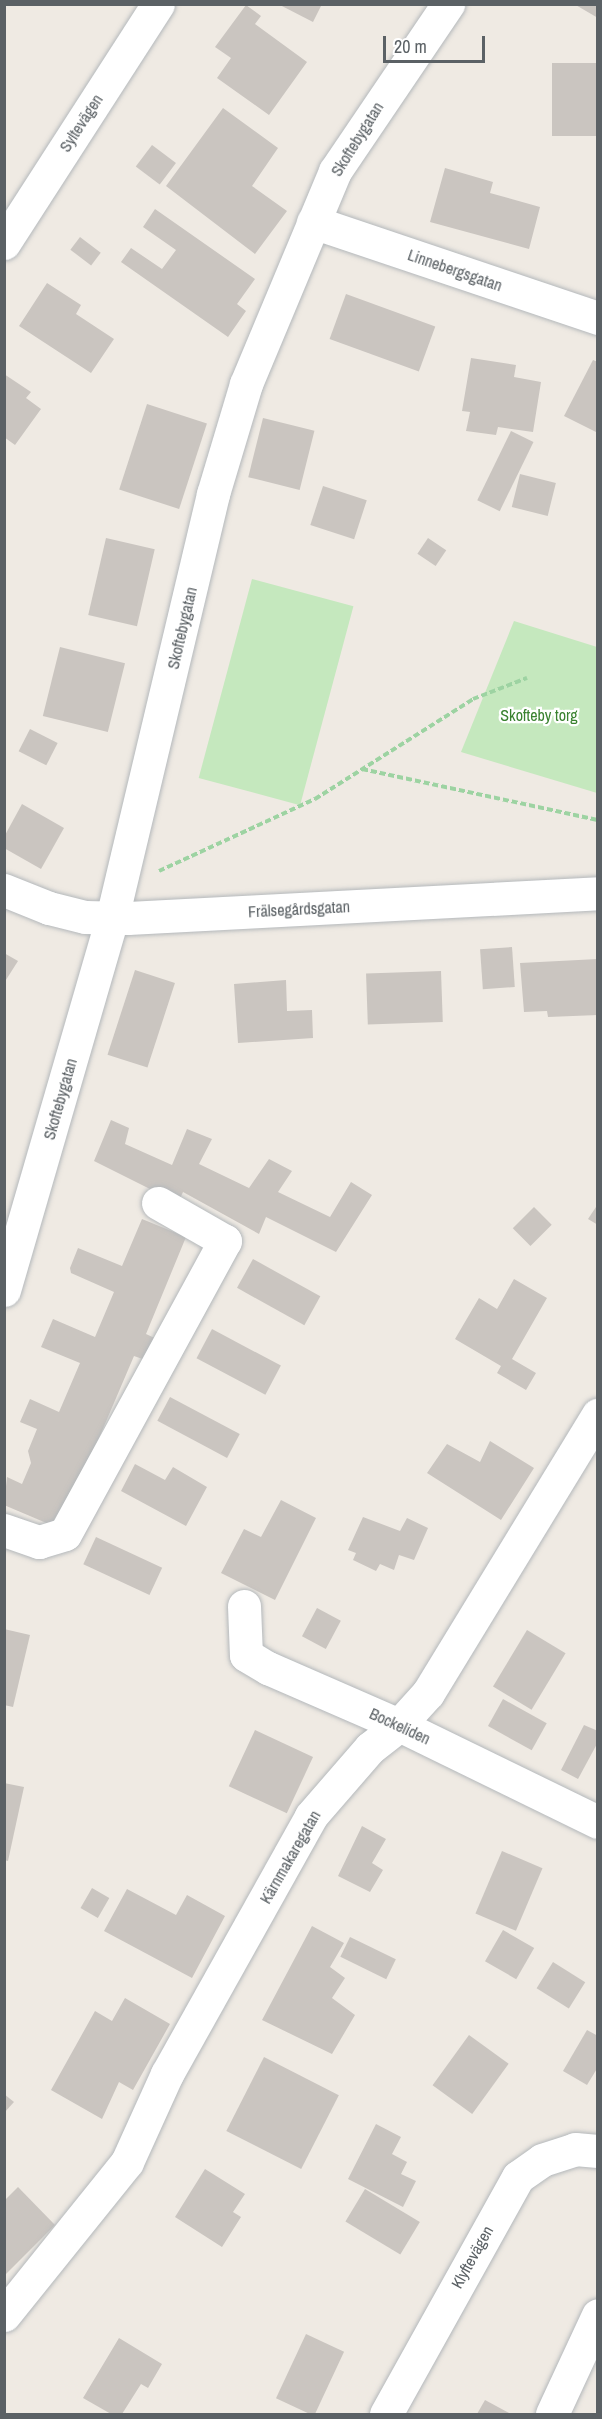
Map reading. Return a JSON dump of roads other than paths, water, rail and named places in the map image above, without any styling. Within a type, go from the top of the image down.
[{"type":"street","name":"Syltevägen","points":[[9,225],[158,4]]},
{"type":"street","name":"Skoftebygatan","points":[[4,1290],[9,1254],[112,918],[213,494],[246,384],[335,171],[448,4]]},
{"type":"street","name":"Linnebergsgatan","points":[[313,222],[597,318]]},
{"type":"street","name":"Frälsegårdsgatan","points":[[4,890],[49,908],[85,917],[112,918],[597,893]]},
{"type":"street","points":[[4,1530],[39,1542],[65,1534],[225,1240],[158,1203]]},
{"type":"street","name":"Kärnmakaregatan","points":[[4,2315],[127,2162],[168,2074],[311,1816],[370,1748],[399,1725],[428,1693],[597,1415]]},
{"type":"street","name":"Bockeliden","points":[[244,1606],[246,1655],[268,1668],[399,1725],[597,1822]]},
{"type":"street","name":"Klyftevägen","points":[[386,2415],[518,2177],[542,2160],[575,2149],[597,2151]]},
{"type":"street","points":[[552,2415],[597,2315]]},
{"type":"park label","name":"Skofteby torg","points":[[539,715]]}]
